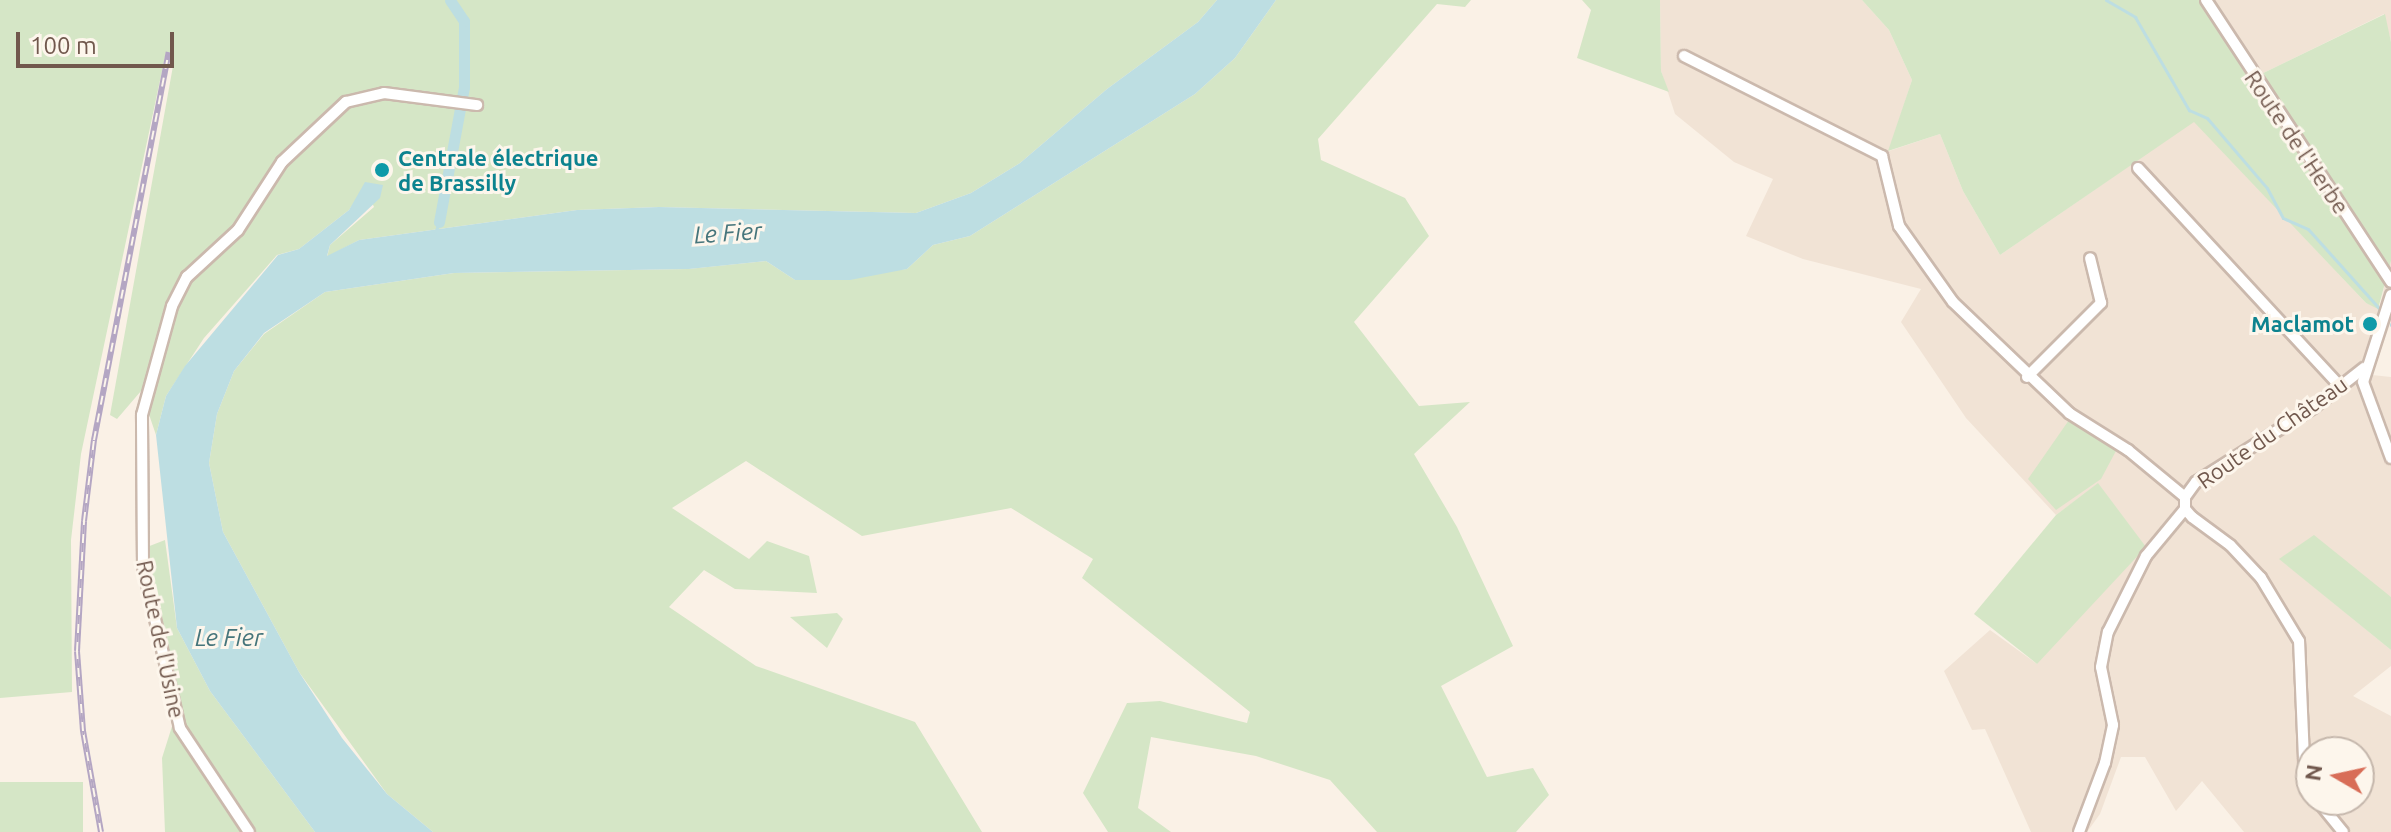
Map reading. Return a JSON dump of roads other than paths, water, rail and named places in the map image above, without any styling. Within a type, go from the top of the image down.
[{"type":"street","name":"Route de l'Herbe","points":[[2206,0],[2391,282]]},
{"type":"street","points":[[1684,56],[1882,156],[1892,206],[1910,243],[1953,302],[2027,377],[2185,503],[2146,556],[2108,632],[2101,667],[2113,725],[2105,763],[2079,832]]},
{"type":"street","name":"Route de l'Usine","points":[[249,832],[180,728],[145,582],[141,424],[159,346],[182,284],[233,235],[295,147],[346,102],[384,93],[462,106],[477,105]]},
{"type":"street","points":[[2138,168],[2340,386]]},
{"type":"street","points":[[2027,377],[2101,303],[2090,258]]},
{"type":"street","points":[[2391,295],[2364,368],[2369,407],[2391,458]]},
{"type":"street","name":"Route du Château","points":[[2303,736],[2299,641],[2261,578],[2185,503],[2196,482],[2364,368]]},
{"type":"street","points":[[2330,816],[2343,832]]},
{"type":"water","name":"Le Fier","points":[[1217,0],[1276,0],[1235,58],[1195,94],[970,236],[933,245],[907,269],[850,280],[795,280],[766,261],[689,269],[454,273],[325,292],[264,333],[234,371],[217,414],[209,463],[223,532],[299,672],[342,738],[387,794],[433,832],[315,832],[210,691],[177,628],[156,435],[166,396],[185,366],[278,255],[299,249],[349,210],[365,182],[383,185],[380,198],[330,245],[327,256],[359,240],[577,210],[659,207],[916,213],[971,193],[1020,163],[1107,89],[1198,22]]},
{"type":"waterway","points":[[439,222],[464,87],[464,21],[450,0]]},
{"type":"waterway","points":[[2106,0],[2135,17],[2189,110],[2207,118],[2267,188],[2283,218],[2308,229],[2379,308]]},
{"type":"waterway","points":[[435,233],[439,222]]},
{"type":"railway","points":[[101,832],[83,731],[77,651],[84,521],[94,440],[169,52]]},
{"type":"place","name":"Centrale électrique de Brassilly","points":[[382,170]]},
{"type":"place","name":"Maclamot","points":[[2370,324]]}]
